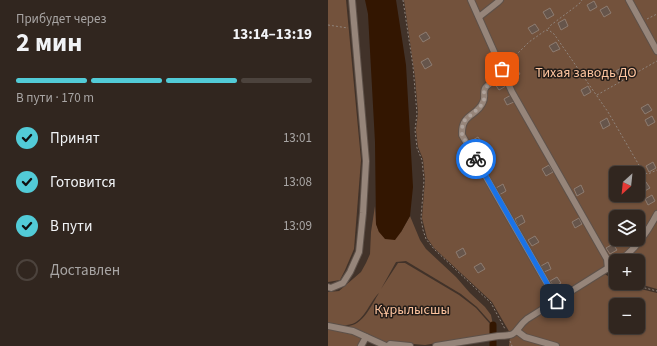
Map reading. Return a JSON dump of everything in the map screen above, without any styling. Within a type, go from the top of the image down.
[{"type":"street","points":[[328,287],[331,288],[343,283],[350,272],[358,252],[363,213],[366,161],[352,0]]},
{"type":"street","points":[[471,0],[512,92],[607,259],[606,270]]},
{"type":"street","points":[[479,17],[500,0]]},
{"type":"street","points":[[629,0],[657,51]]},
{"type":"street","points":[[503,71],[486,87],[484,91],[484,101],[480,107],[464,121],[462,135],[557,301]]},
{"type":"street","points":[[630,254],[657,214]]},
{"type":"street","points":[[436,346],[482,338],[509,336],[518,331],[522,323],[609,268]]},
{"type":"street","points":[[328,326],[353,330],[387,346],[390,344],[410,346]]},
{"type":"street","points":[[518,331],[525,337],[556,346]]},
{"type":"street","points":[[361,346],[366,337]]},
{"type":"path","points":[[403,0],[413,66],[417,114],[415,130],[417,148],[422,160],[424,180],[421,218],[423,230],[426,239],[434,250],[492,303],[509,336]]},
{"type":"path","points":[[503,71],[529,42],[548,30],[551,25],[579,4],[582,0]]},
{"type":"path","points":[[641,22],[657,14]]},
{"type":"path","points":[[328,25],[354,28]]},
{"type":"path","points":[[548,30],[554,34],[596,96],[644,172],[648,174],[657,170]]},
{"type":"path","points":[[596,96],[657,61]]},
{"type":"path","points":[[606,270],[609,276]]},
{"type":"path","points":[[645,288],[657,291]]},
{"type":"green space","points":[[328,0],[346,0],[361,160],[354,249],[340,280],[328,282]]},
{"type":"green space","points":[[404,0],[496,0],[476,16],[508,90],[605,261],[605,267],[510,333],[492,302],[434,248],[427,238],[422,218],[425,180],[423,159],[418,147],[416,130],[418,113],[415,77]]},
{"type":"green space","name":"Тихая заводь ДО","points":[[502,0],[657,0],[657,289],[645,286],[645,254],[609,254],[609,259],[512,87],[482,18]]},
{"type":"green space","name":"Құрылысшы","points":[[375,206],[376,224],[379,232],[401,232],[410,216],[420,240],[426,249],[485,307],[491,315],[493,325],[477,307],[461,294],[406,261],[396,262],[381,289],[398,263],[405,263],[459,295],[476,308],[491,325],[490,334],[425,345],[390,342],[386,344],[363,338],[358,346],[328,346],[328,292],[339,291],[361,272],[370,254],[371,232]],"holes":[[[379,293],[366,314],[358,322],[353,325],[347,326],[340,325],[353,324],[358,321]]]},
{"type":"green space","points":[[603,273],[609,277],[609,290],[645,290],[657,293],[657,346],[509,346],[510,336],[523,324]]},
{"type":"shaded area","points":[[365,0],[396,0],[406,65],[413,187],[410,216],[395,240],[385,239],[379,232],[376,224],[375,142],[368,14]]},
{"type":"building","points":[[594,1],[597,7],[590,11],[587,5]]},
{"type":"building","points":[[607,6],[611,13],[604,17],[600,10]]},
{"type":"building","points":[[550,8],[554,15],[547,19],[543,12]]},
{"type":"building","points":[[565,19],[568,26],[561,30],[558,23]]},
{"type":"building","points":[[535,24],[539,30],[532,34],[528,28]]},
{"type":"building","points":[[426,32],[430,38],[423,42],[419,36]]},
{"type":"building","points":[[556,42],[560,49],[553,52],[549,46]]},
{"type":"building","points":[[428,58],[432,65],[425,69],[421,62]]},
{"type":"building","points":[[623,67],[627,74],[620,77],[616,71]]},
{"type":"building","points":[[516,68],[520,74],[513,78],[509,72]]},
{"type":"building","points":[[502,80],[506,86],[499,90],[495,84]]},
{"type":"building","points":[[588,86],[591,92],[584,96],[581,90]]},
{"type":"building","points":[[511,95],[514,102],[507,105],[504,99]]},
{"type":"building","points":[[648,104],[652,110],[645,114],[641,108]]},
{"type":"building","points":[[652,116],[655,122],[648,126],[645,120]]},
{"type":"building","points":[[607,118],[610,125],[603,129],[600,122]]},
{"type":"building","points":[[478,137],[482,143],[475,147],[471,141]]},
{"type":"building","points":[[470,155],[474,161],[467,165],[463,159]]},
{"type":"building","points":[[488,155],[492,161],[485,165],[481,159]]},
{"type":"building","points":[[653,162],[656,168],[649,172],[646,166]]},
{"type":"building","points":[[549,165],[553,172],[546,176],[542,169]]},
{"type":"building","points":[[645,182],[650,188],[645,191]]},
{"type":"building","points":[[503,184],[506,191],[499,195],[496,188]]},
{"type":"building","points":[[581,185],[584,192],[577,196],[574,189]]},
{"type":"building","points":[[652,195],[655,201],[648,205],[645,199]]},
{"type":"building","points":[[522,215],[525,222],[518,226],[515,219]]},
{"type":"building","points":[[579,218],[582,224],[575,228],[572,222]]},
{"type":"building","points":[[535,236],[539,242],[532,246],[528,240]]},
{"type":"building","points":[[614,246],[617,250],[610,254],[606,248]]},
{"type":"building","points":[[463,248],[466,254],[459,258],[456,252]]},
{"type":"building","points":[[548,262],[551,269],[544,272],[541,266]]},
{"type":"building","points":[[481,263],[485,269],[478,273],[474,267]]},
{"type":"building","points":[[557,277],[561,283],[554,287],[550,281]]},
{"type":"waterway","points":[[493,325],[493,346]]},
{"type":"way so far","points":[[476,159],[462,135],[464,121],[480,107],[484,101],[484,91],[486,87],[504,73],[502,69]]},
{"type":"route","points":[[476,159],[557,301]]}]
